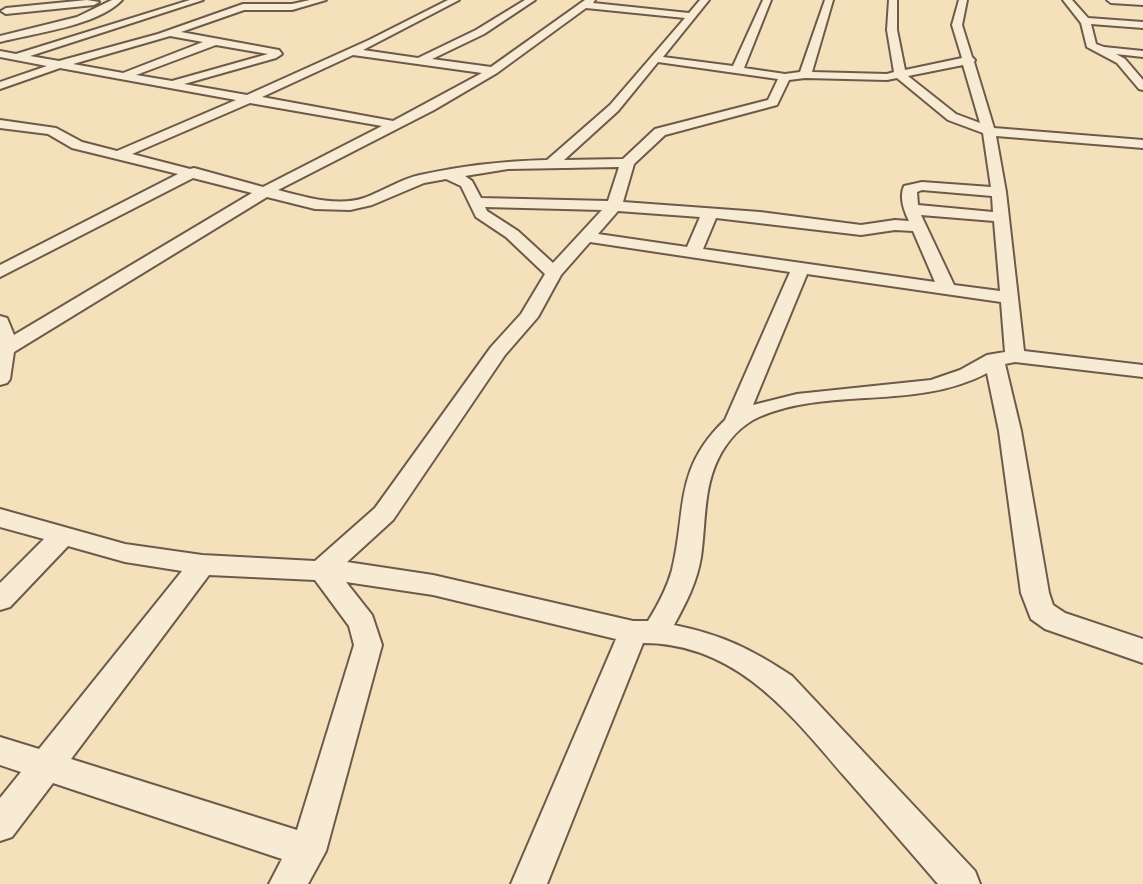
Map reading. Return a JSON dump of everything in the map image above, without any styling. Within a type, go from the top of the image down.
[{"type":"street","points":[[3,12],[44,0]]},
{"type":"street","points":[[3,12],[117,0]]},
{"type":"street","points":[[0,39],[105,9],[117,0]]},
{"type":"street","points":[[0,61],[199,0]]},
{"type":"street","points":[[0,86],[87,55],[169,34],[264,0]]},
{"type":"street","points":[[243,7],[292,7],[322,0]]},
{"type":"street","points":[[119,155],[352,52],[455,0]]},
{"type":"street","points":[[420,61],[480,32],[531,0]]},
{"type":"street","points":[[690,0],[705,1]]},
{"type":"street","points":[[737,71],[767,0]]},
{"type":"street","points":[[805,75],[829,0]]},
{"type":"street","points":[[893,0],[892,30],[900,75],[952,117],[989,131],[1143,144]]},
{"type":"street","points":[[963,0],[957,25],[970,60],[989,131],[999,192],[1009,298],[1005,358],[1007,414],[1035,593],[1041,611],[1055,621],[1143,651]]},
{"type":"street","points":[[1067,0],[1084,21],[1093,38],[1091,45],[1121,61],[1143,87]]},
{"type":"street","points":[[1111,0],[1143,2]]},
{"type":"street","points":[[552,163],[614,108],[705,1]]},
{"type":"street","points":[[2,351],[266,191],[395,125],[493,71],[588,2],[692,16]]},
{"type":"street","points":[[1084,21],[1143,25]]},
{"type":"street","points":[[46,26],[127,45]]},
{"type":"street","points":[[169,34],[277,54],[169,84]]},
{"type":"street","points":[[123,76],[215,41]]},
{"type":"street","points":[[1095,49],[1143,54]]},
{"type":"street","points":[[352,52],[493,71]]},
{"type":"street","points":[[0,54],[395,125]]},
{"type":"street","points":[[657,59],[785,77],[900,75],[970,60]]},
{"type":"street","points":[[322,570],[384,514],[490,366],[498,351],[529,317],[554,273],[614,206],[627,163],[660,132],[773,102],[785,77]]},
{"type":"street","points":[[0,124],[51,131],[77,145],[194,172],[315,204],[350,205],[367,202],[421,179],[508,165],[627,163]]},
{"type":"street","points":[[0,272],[194,172]]},
{"type":"street","points":[[445,174],[467,184],[481,214],[512,234],[554,273]]},
{"type":"street","points":[[947,289],[911,209],[909,189],[915,186],[999,192]]},
{"type":"street","points":[[476,202],[614,206],[710,213],[861,230],[895,225],[919,227]]},
{"type":"street","points":[[911,209],[1001,217]]},
{"type":"street","points":[[693,253],[710,213]]},
{"type":"street","points":[[586,237],[1009,298]]},
{"type":"street","points":[[529,884],[644,632],[667,614],[685,570],[693,495],[704,465],[716,445],[735,422],[800,268]]},
{"type":"street","points":[[0,322],[4,329],[0,379]]},
{"type":"street","points":[[735,422],[760,410],[803,399],[926,387],[973,372],[1005,358],[1143,371]]},
{"type":"street","points":[[0,518],[125,553],[202,566],[364,573],[433,585],[644,632],[702,642],[745,660],[781,685],[818,723],[962,884]]},
{"type":"street","points":[[0,600],[63,536]]},
{"type":"street","points":[[0,825],[202,566]]},
{"type":"street","points":[[286,884],[308,851],[368,645],[362,622],[322,570]]},
{"type":"street","points":[[0,751],[308,851]]}]
